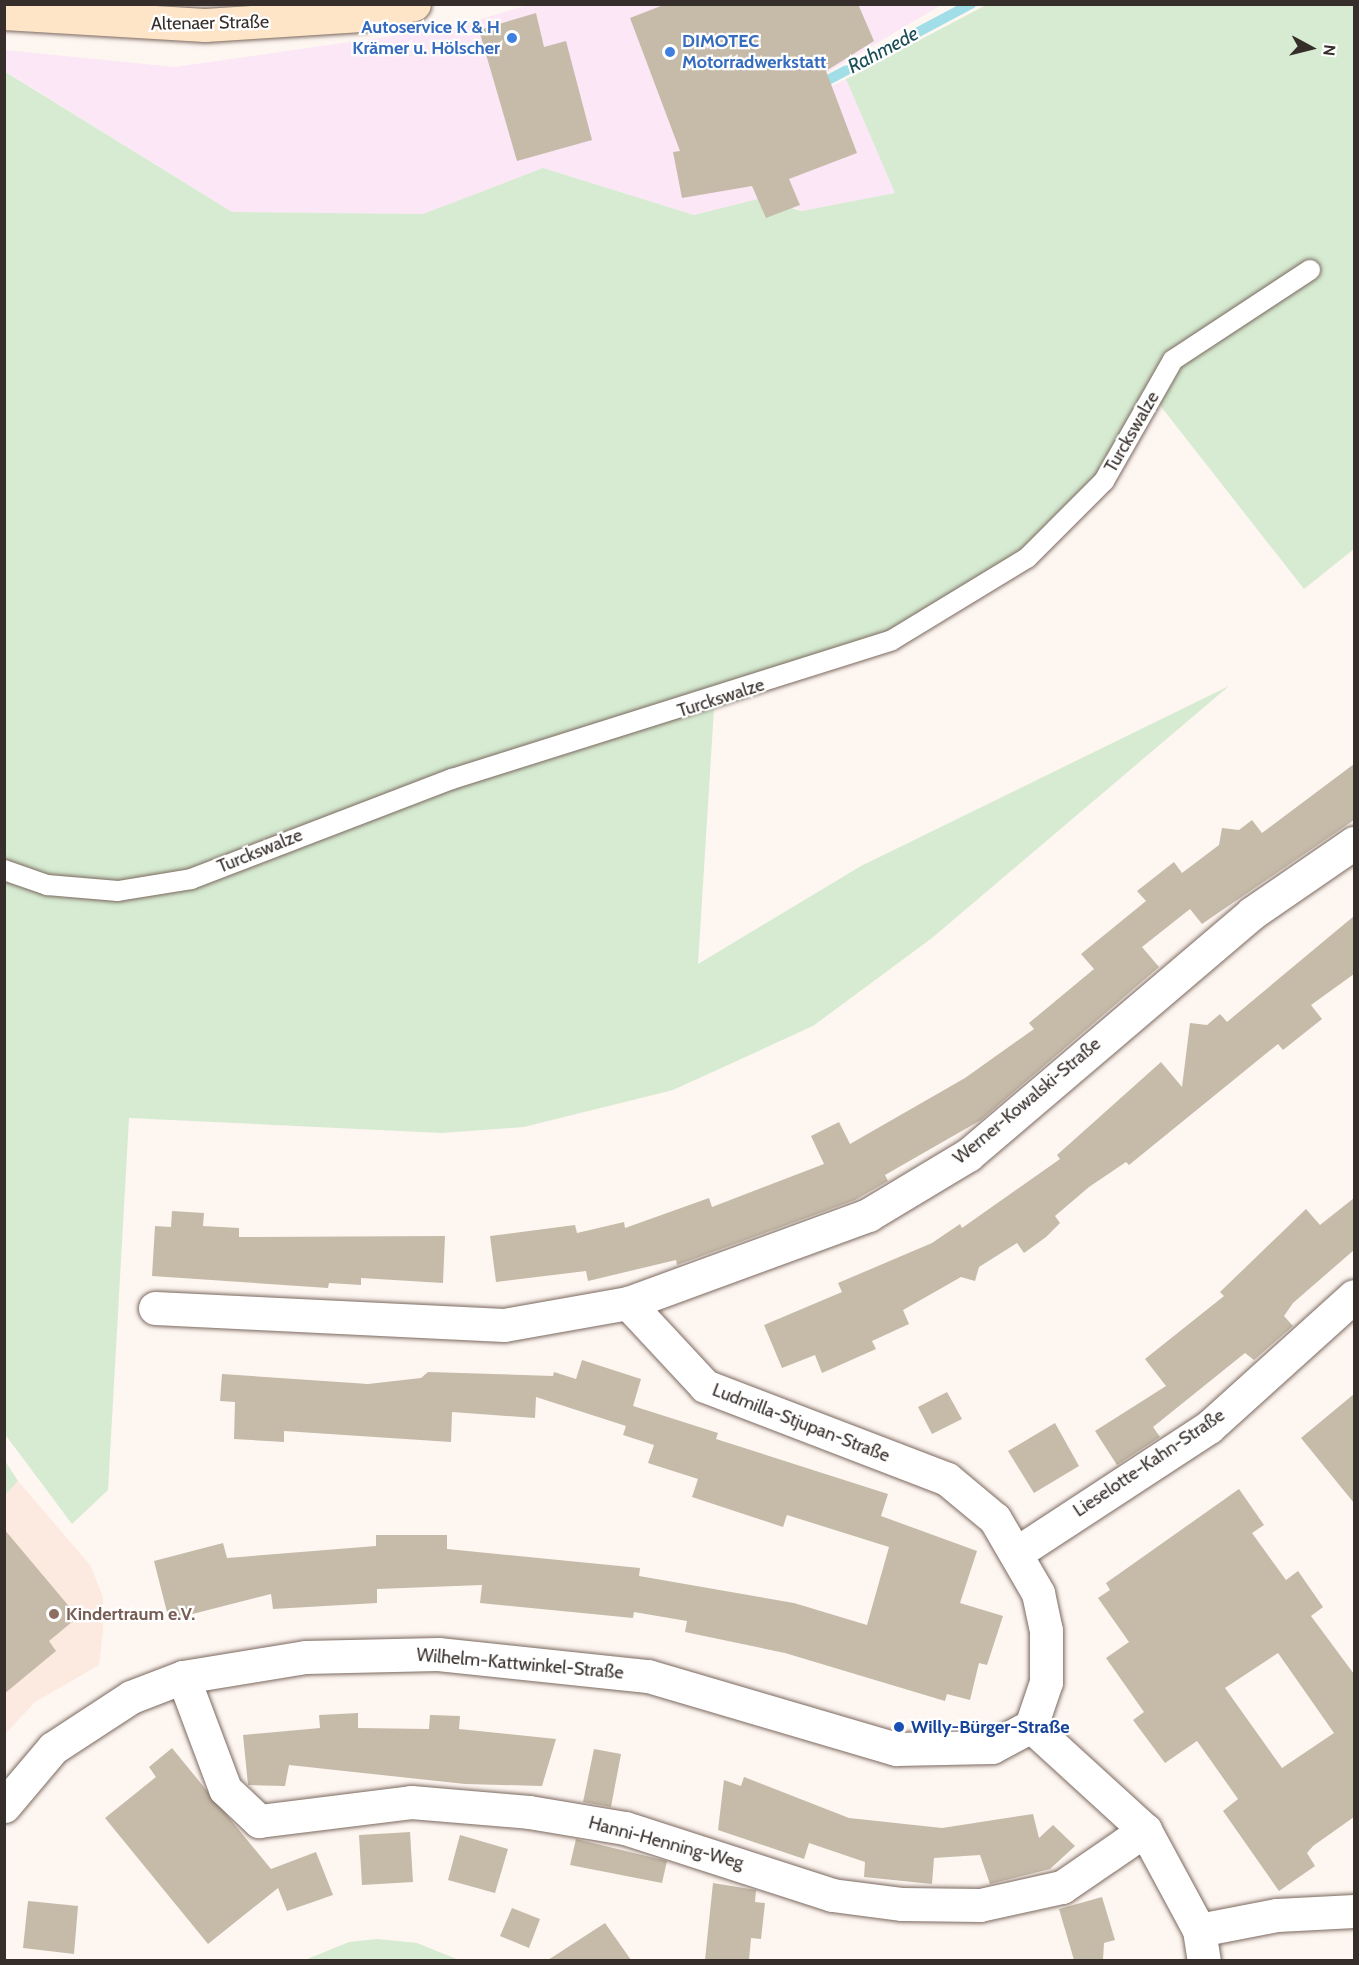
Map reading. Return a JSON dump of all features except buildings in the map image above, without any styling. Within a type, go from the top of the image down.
[{"type":"main road","name":"Altenaer Straße","points":[[4,13],[206,25],[350,16],[414,4]]},
{"type":"street","name":"Werner-Kowalski-Straße","points":[[628,1303],[868,1215],[968,1155],[1252,913],[1354,843]]},
{"type":"street","name":"Lieselotte-Kahn-Straße","points":[[1018,1552],[1209,1427],[1354,1296]]},
{"type":"street","points":[[155,1308],[504,1325],[628,1303]]},
{"type":"street","name":"Ludmilla-Stjupan-Straße","points":[[628,1303],[705,1386],[947,1479],[977,1500],[1018,1552],[1038,1593],[1046,1630],[1046,1682],[1031,1726]]},
{"type":"street","name":"Wilhelm-Kattwinkel-Straße","points":[[4,1806],[53,1748],[130,1697],[183,1677],[305,1657],[438,1654],[648,1676],[896,1749],[992,1747],[1031,1726]]},
{"type":"street","name":"Hanni-Henning-Weg","points":[[183,1677],[225,1789],[259,1821],[411,1802],[529,1812],[625,1828],[832,1894],[902,1904],[980,1905],[1062,1887],[1144,1830]]},
{"type":"street","points":[[1031,1726],[1144,1830],[1201,1945],[1277,1915],[1354,1911]]},
{"type":"lane","name":"Turckswalze","points":[[4,870],[47,885],[118,891],[191,879],[452,779],[892,640],[1027,558],[1104,480],[1173,360],[1310,270]]},
{"type":"shaded area","points":[[528,5],[941,5],[825,74],[832,86],[846,79],[896,193],[802,211],[794,207],[766,218],[758,199],[694,215],[543,168],[423,214],[232,212],[5,71],[4,50],[175,67],[455,27]]},
{"type":"shaded area","name":"Kindertraum e.V.","points":[[18,1481],[90,1565],[103,1597],[103,1631],[99,1665],[35,1702],[5,1734],[5,1495]]},
{"type":"green space","points":[[986,5],[1354,5],[1354,549],[1304,589],[1159,404],[1029,566],[906,644],[714,709],[698,964],[861,866],[1229,686],[932,938],[813,1026],[673,1090],[524,1127],[442,1133],[129,1118],[108,1490],[72,1524],[4,1433],[4,71],[232,212],[423,214],[543,168],[694,215],[758,199],[802,211],[895,193],[846,79]]},
{"type":"green space","points":[[5,1461],[18,1481],[4,1495]]},
{"type":"green space","points":[[377,1939],[417,1943],[459,1960],[305,1960],[349,1942]]},
{"type":"waterway","name":"Rahmede","points":[[828,80],[971,4]]},
{"type":"place","name":"Autoservice K & H Krämer u. Hölscher","points":[[512,38]]},
{"type":"place","name":"DIMOTEC Motorradwerkstatt","points":[[670,52]]},
{"type":"place","name":"Kindertraum e.V.","points":[[54,1614]]},
{"type":"place","name":"Willy-Bürger-Straße","points":[[899,1727]]}]
